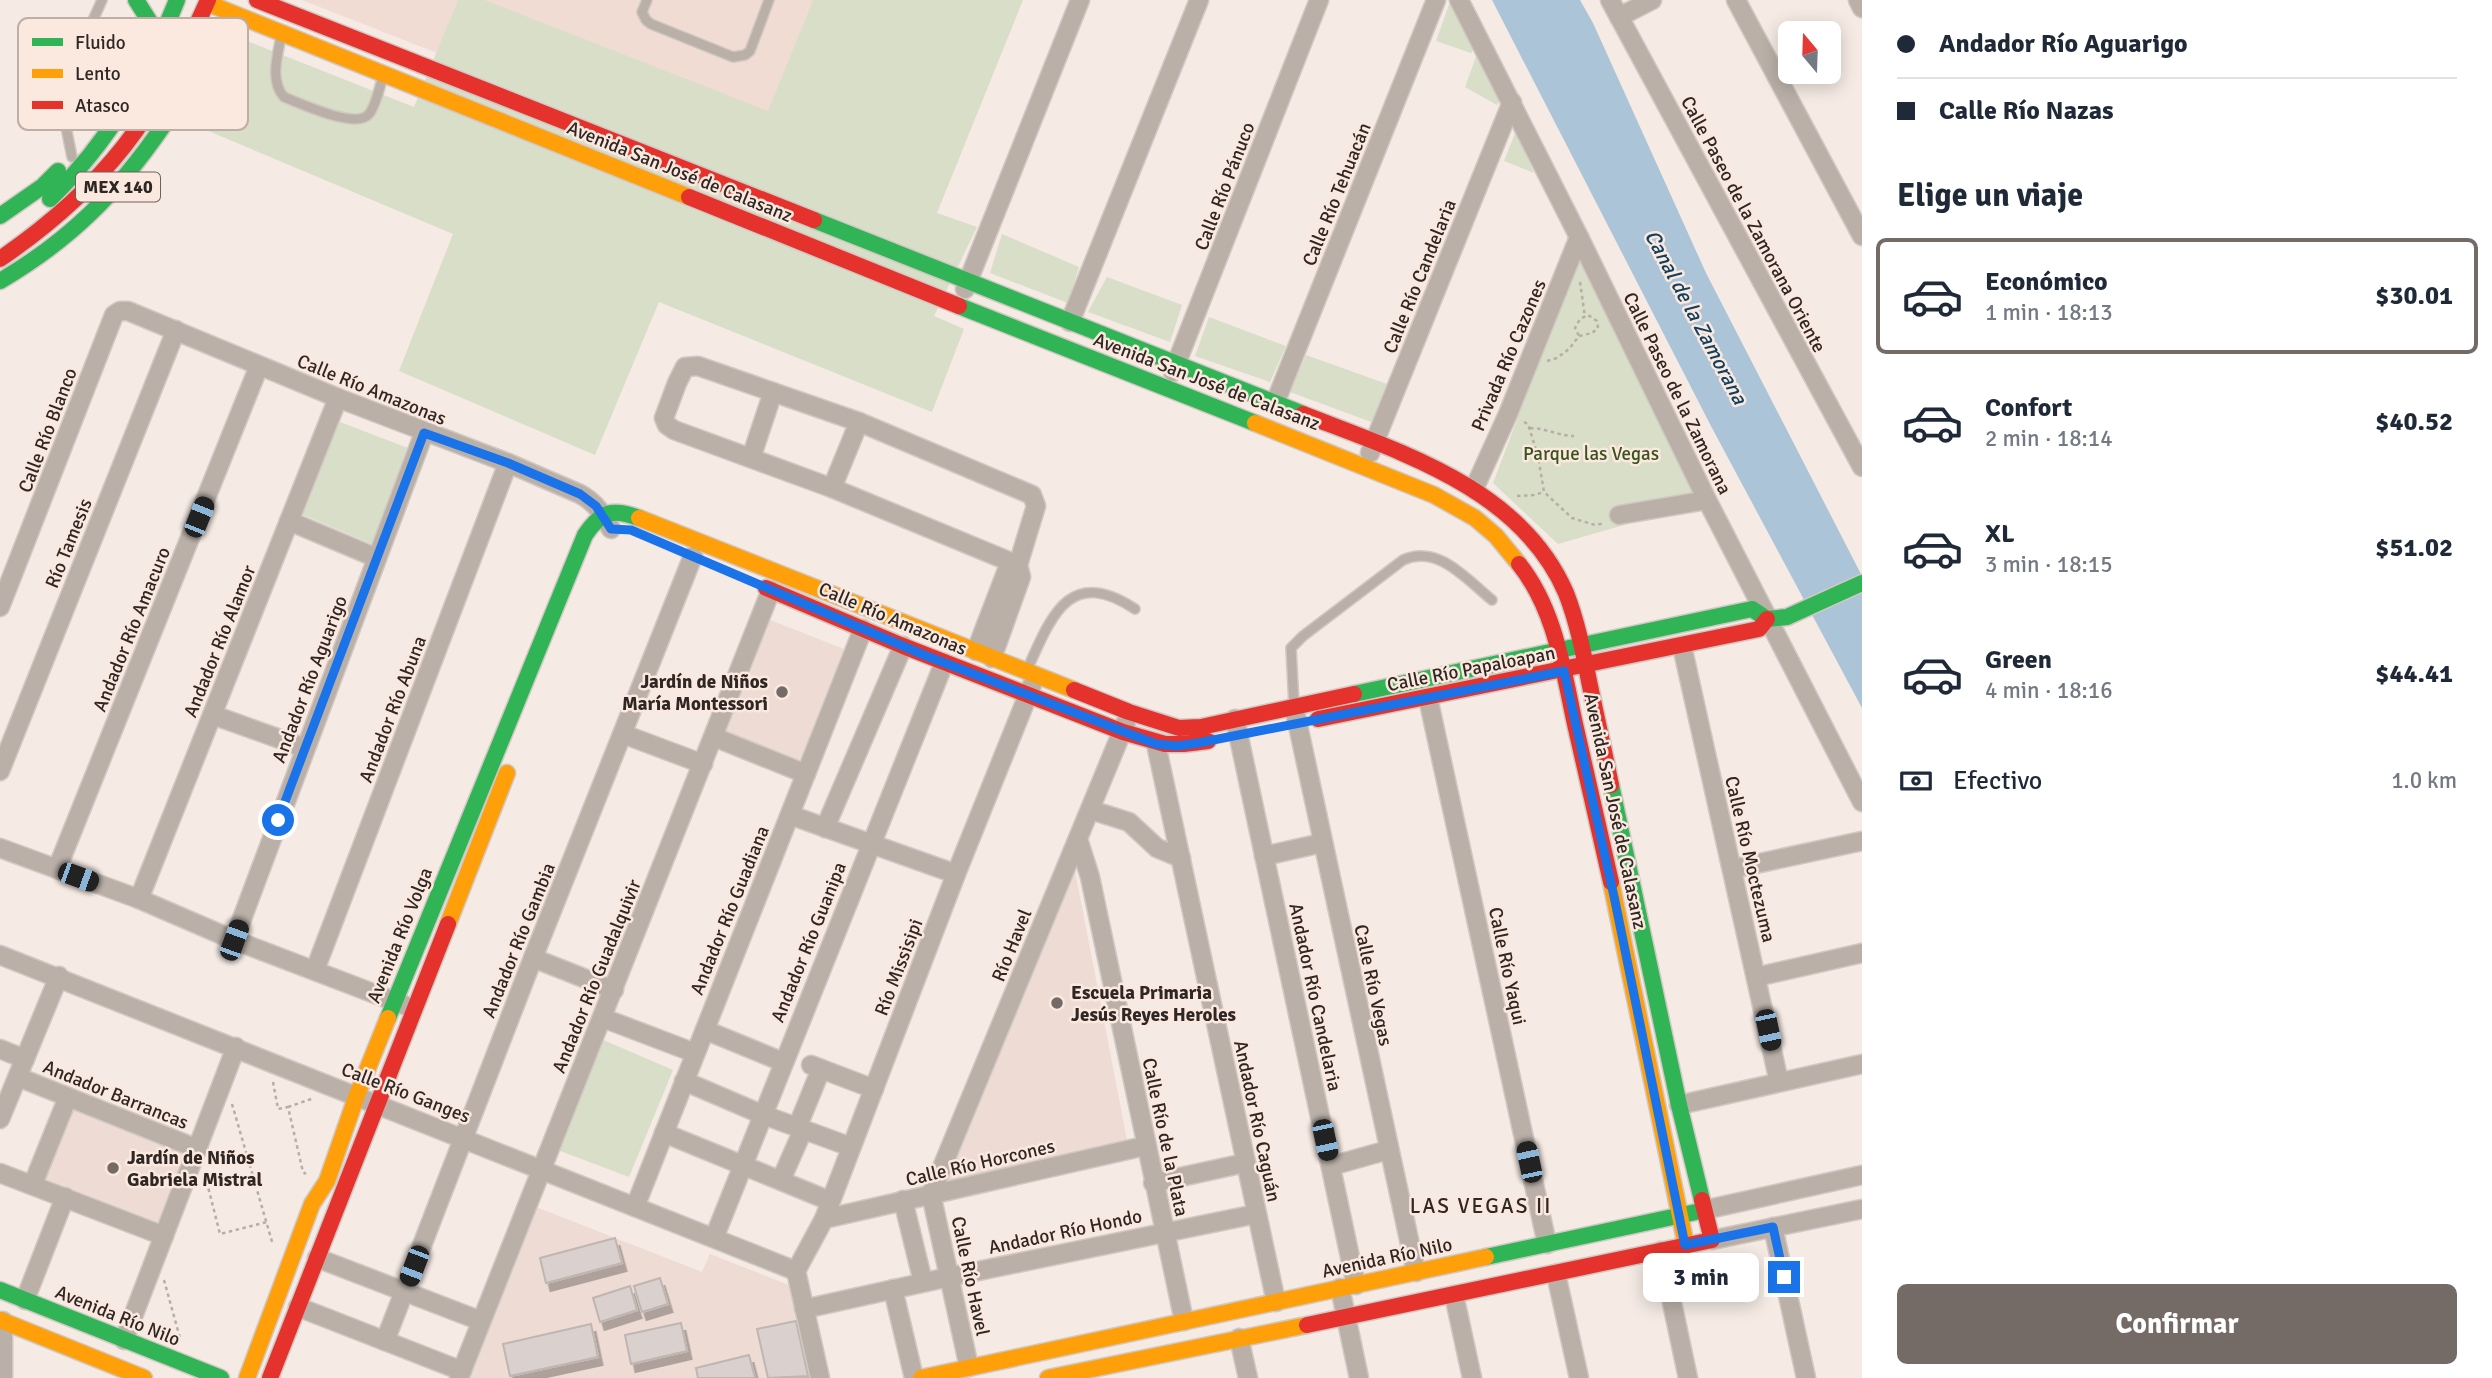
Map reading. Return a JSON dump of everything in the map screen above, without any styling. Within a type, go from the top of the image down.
[{"type":"street","points":[[136,0],[147,18]]},
{"type":"street","name":"MEX 140","points":[[170,18],[177,0]]},
{"type":"street","name":"Avenida San José de Calasanz","points":[[257,0],[1374,442],[1455,478],[1474,489],[1506,516],[1547,560],[1565,592],[1581,644],[1679,1105],[1712,1240]]},
{"type":"street","points":[[958,306],[1080,0]]},
{"type":"street","points":[[1070,322],[1199,0]]},
{"type":"street","name":"Calle Río Pánuco","points":[[1166,387],[1319,0]]},
{"type":"street","name":"Calle Río Tehuacán","points":[[1275,404],[1436,0]]},
{"type":"street","name":"Calle Paseo de la Zamorana","points":[[1459,0],[1579,237],[1707,500],[1862,802]]},
{"type":"street","name":"Calle Paseo de la Zamorana Oriente","points":[[1610,0],[1862,467]]},
{"type":"street","points":[[1619,17],[1653,0]]},
{"type":"street","points":[[1736,0],[1862,236]]},
{"type":"street","points":[[1857,0],[1862,8]]},
{"type":"street","name":"Avenida San José de Calasanz","points":[[207,2],[245,18]]},
{"type":"street","name":"Avenida San José de Calasanz","points":[[248,19],[958,306],[1365,466],[1453,504],[1496,536],[1534,583],[1544,605],[1564,671],[1615,901],[1685,1245]]},
{"type":"street","name":"Calle Río Candelaria","points":[[1365,466],[1512,102]]},
{"type":"street","name":"MEX 140","points":[[0,216],[43,187],[97,130]]},
{"type":"street","name":"MEX 140","points":[[30,217],[70,181],[112,130]]},
{"type":"street","name":"MEX 140","points":[[0,259],[57,219],[100,178],[139,130]]},
{"type":"street","name":"MEX 140","points":[[0,281],[33,263],[71,235],[109,198],[141,159],[159,130]]},
{"type":"street","points":[[751,222],[760,199]]},
{"type":"street","name":"Privada Río Cazones","points":[[1474,489],[1508,414],[1579,237]]},
{"type":"street","name":"Calle Río Amazonas","points":[[120,311],[128,311],[424,433],[508,463],[580,494],[590,500],[607,522],[716,566]]},
{"type":"street","name":"Calle Río Blanco","points":[[0,607],[114,315],[120,311]]},
{"type":"street","name":"Río Tamesis","points":[[0,771],[176,330]]},
{"type":"street","points":[[984,655],[1021,576],[1018,565],[1036,506],[1032,495],[859,422],[692,365],[685,367],[664,418],[667,425],[674,430],[832,488],[1018,565]]},
{"type":"street","name":"Andador Río Amacuro","points":[[57,869],[259,366]]},
{"type":"street","points":[[751,458],[773,392]]},
{"type":"street","name":"Andador Río Alamor","points":[[139,899],[338,398]]},
{"type":"street","points":[[832,488],[859,422]]},
{"type":"street","name":"Andador Río Aguarigo","points":[[234,940],[424,433]]},
{"type":"street","name":"Andador Río Abuna","points":[[315,970],[508,463]]},
{"type":"street","points":[[1619,515],[1707,500]]},
{"type":"street","name":"Calle Río Amazonas","points":[[607,522],[623,512],[1031,674],[1129,712],[1179,728]]},
{"type":"street","name":"Avenida Río Volga","points":[[247,1378],[312,1204],[327,1181],[356,1095],[585,535],[596,518],[607,522]]},
{"type":"street","points":[[289,521],[377,558]]},
{"type":"street","points":[[593,557],[607,522]]},
{"type":"street","name":"Andador Río Gambia","points":[[385,1341],[533,958],[693,556]]},
{"type":"street","name":"Calle Río Amazonas","points":[[749,580],[944,663],[1123,733],[1156,744],[1177,746]]},
{"type":"street","name":"Calle Río Papaloapan","points":[[1293,719],[1581,644],[1752,609],[1767,619],[1787,617],[1862,583]]},
{"type":"street","name":"Andador Río Guadalquivir","points":[[460,1374],[771,590]]},
{"type":"street","points":[[838,618],[845,600]]},
{"type":"street","name":"Calle Río Papaloapan","points":[[1177,746],[1237,727],[1428,698],[1586,667],[1759,629],[1767,619]]},
{"type":"street","name":"Andador Río Guadiana","points":[[635,1207],[863,629]]},
{"type":"street","points":[[825,828],[903,646]]},
{"type":"street","name":"Calle Río Moctezuma","points":[[1682,646],[1779,1082]]},
{"type":"street","name":"Andador Río Guanipa","points":[[713,1238],[944,663]]},
{"type":"street","name":"Río Missisipi","points":[[796,1271],[824,1219],[956,874],[1028,696],[1031,674]]},
{"type":"street","name":"Calle Río Yaqui","points":[[1428,698],[1547,1244]]},
{"type":"street","name":"Río Havel","points":[[931,1194],[1123,733],[1129,712]]},
{"type":"street","points":[[213,715],[305,748]]},
{"type":"street","name":"Calle Río Vegas","points":[[1293,719],[1416,1272]]},
{"type":"street","name":"Calle Río Papaloapan","points":[[1179,728],[1237,727],[1262,730]]},
{"type":"street","name":"Andador Río Candelaria","points":[[1237,727],[1331,1166],[1348,1286],[1346,1317],[1359,1378]]},
{"type":"street","points":[[623,734],[703,764]]},
{"type":"street","points":[[714,737],[806,774]]},
{"type":"street","name":"Andador Río Caguán","points":[[1156,744],[1276,1302]]},
{"type":"street","points":[[270,1378],[511,764]]},
{"type":"street","points":[[1091,810],[1129,822],[1157,848],[1181,858]]},
{"type":"street","points":[[790,815],[956,874]]},
{"type":"street","name":"Calle Río de la Plata","points":[[1078,839],[1090,877],[1184,1321]]},
{"type":"street","points":[[1732,869],[1862,841]]},
{"type":"street","points":[[1264,856],[1322,843]]},
{"type":"street","points":[[0,848],[139,899],[234,940],[414,1009]]},
{"type":"street","points":[[1756,977],[1862,953]]},
{"type":"street","name":"Calle Río Ganges","points":[[0,955],[59,976],[796,1271]]},
{"type":"street","points":[[533,958],[614,990]]},
{"type":"street","points":[[0,1119],[59,976]]},
{"type":"street","points":[[603,1018],[695,1054]]},
{"type":"street","points":[[705,1030],[783,1062]]},
{"type":"street","points":[[124,1340],[236,1047]]},
{"type":"street","points":[[0,1049],[25,1059]]},
{"type":"street","points":[[1679,1105],[1862,1064]]},
{"type":"street","points":[[780,1180],[800,1129],[816,1067],[874,1088]]},
{"type":"street","name":"Andador Barrancas","points":[[18,1077],[198,1149]]},
{"type":"street","points":[[684,1081],[761,1114],[851,1147]]},
{"type":"street","points":[[33,1184],[68,1097]]},
{"type":"street","points":[[664,1133],[830,1201]]},
{"type":"street","name":"Calle Río Horcones","points":[[824,1219],[1145,1146]]},
{"type":"street","points":[[1331,1166],[1388,1150]]},
{"type":"street","points":[[1153,1183],[1245,1163]]},
{"type":"street","points":[[0,1173],[164,1236]]},
{"type":"street","name":"Avenida Río Nilo","points":[[921,1378],[1862,1175]]},
{"type":"street","name":"Calle Río Havel","points":[[931,1194],[969,1367]]},
{"type":"street","points":[[25,1300],[65,1197]]},
{"type":"street","points":[[903,1200],[923,1282]]},
{"type":"street","points":[[1048,1378],[1862,1209]]},
{"type":"street","name":"Andador Río Hondo","points":[[804,1309],[1164,1231],[1256,1214]]},
{"type":"street","points":[[1773,1227],[1806,1378]]},
{"type":"street","points":[[1661,1251],[1688,1378]]},
{"type":"street","points":[[317,1258],[481,1321]]},
{"type":"street","points":[[796,1271],[820,1378]]},
{"type":"street","points":[[1556,1274],[1579,1378]]},
{"type":"street","points":[[893,1289],[914,1378]]},
{"type":"street","name":"Avenida Río Nilo","points":[[0,1290],[221,1378]]},
{"type":"street","points":[[1454,1295],[1472,1378]]},
{"type":"street","points":[[298,1307],[460,1374]]},
{"type":"street","points":[[3,1378],[1,1321],[100,1369],[145,1378]]},
{"type":"street","points":[[1240,1338],[1248,1378]]},
{"type":"street","points":[[1133,1360],[1137,1378]]},
{"type":"lane","points":[[94,18],[102,0]]},
{"type":"lane","points":[[647,0],[642,12],[652,24],[733,57],[745,55],[750,51],[769,0]]},
{"type":"lane","points":[[290,13],[281,33],[276,59],[275,80],[278,91],[284,97],[338,117],[362,119],[369,114],[390,53]]},
{"type":"lane","points":[[66,130],[72,157]]},
{"type":"lane","points":[[1293,719],[1291,648],[1403,559],[1415,554],[1438,557],[1492,600]]},
{"type":"lane","points":[[1031,674],[1045,631],[1059,610],[1075,597],[1093,591],[1112,595],[1135,609]]},
{"type":"path","points":[[1529,360],[1545,362],[1557,358],[1569,349],[1579,336],[1592,333],[1598,328],[1597,321],[1588,316],[1580,318],[1575,328],[1579,336]]},
{"type":"path","points":[[1508,414],[1528,424],[1538,456],[1544,492],[1556,505],[1572,518],[1595,526],[1619,515]]},
{"type":"path","points":[[1530,428],[1539,428],[1562,436],[1574,436]]},
{"type":"path","points":[[270,1062],[278,1110],[323,1095],[328,1084]]},
{"type":"path","points":[[232,1105],[274,1248],[293,1257]]},
{"type":"path","points":[[288,1107],[303,1172],[327,1181]]},
{"type":"path","points":[[198,1149],[220,1234],[267,1222]]},
{"type":"path","points":[[157,1255],[188,1365]]},
{"type":"shaded area","points":[[302,0],[458,0],[437,53]]},
{"type":"shaded area","points":[[485,0],[813,0],[768,112]]},
{"type":"shaded area","name":"Jardín de Niños María Montessori","points":[[765,618],[844,649],[798,766],[719,736]]},
{"type":"shaded area","name":"Escuela Primaria Jesús Reyes Heroles","points":[[1073,861],[1128,1145],[938,1185]]},
{"type":"shaded area","name":"Jardín de Niños Gabriela Mistral","points":[[68,1105],[189,1153],[158,1230],[37,1183]]},
{"type":"shaded area","points":[[536,1207],[702,1272],[710,1254],[794,1287],[814,1378],[468,1378]]},
{"type":"green space","points":[[458,0],[485,0],[768,111],[813,0],[1023,0],[937,213],[977,227],[934,316],[964,329],[932,412],[659,302],[595,455],[399,371],[453,234],[206,130],[248,130],[248,41],[414,107]]},
{"type":"green space","points":[[1450,2],[1475,48],[1471,53],[1436,41]]},
{"type":"green space","points":[[1477,54],[1501,98],[1497,105],[1465,87]]},
{"type":"green space","points":[[1516,131],[1534,173],[1504,161]]},
{"type":"green space","points":[[1002,234],[1079,267],[1068,303],[990,273]]},
{"type":"green space","name":"Parque las Vegas","points":[[1579,257],[1704,502],[1558,544],[1493,483]]},
{"type":"green space","points":[[1107,277],[1182,305],[1170,342],[1088,312]]},
{"type":"green space","points":[[1209,317],[1286,346],[1270,382],[1195,356]]},
{"type":"green space","points":[[1306,355],[1387,384],[1374,423],[1290,392]]},
{"type":"green space","points":[[340,422],[408,448],[372,544],[299,513]]},
{"type":"green space","points":[[601,1039],[673,1070],[629,1177],[555,1149]]},
{"type":"water","name":"Canal de la Zamorana","points":[[1492,0],[1580,0],[1593,23],[1706,273],[1862,576],[1862,708],[1712,428]]},
{"type":"building","points":[[615,1238],[622,1263],[546,1283],[540,1258]]},
{"type":"building","points":[[660,1278],[668,1304],[642,1312],[634,1286]]},
{"type":"building","points":[[630,1286],[637,1310],[600,1322],[593,1298]]},
{"type":"building","points":[[796,1321],[808,1376],[768,1378],[757,1329]]},
{"type":"building","points":[[681,1323],[687,1351],[631,1364],[625,1335]]},
{"type":"building","points":[[591,1324],[598,1357],[510,1376],[503,1344]]},
{"type":"building","points":[[749,1355],[755,1378],[698,1378],[696,1368]]},
{"type":"traffic: fast","points":[[136,0],[147,18]]},
{"type":"traffic: fast","points":[[169,18],[177,0]]},
{"type":"traffic: fast","points":[[50,199],[91,155],[109,130]]},
{"type":"traffic: fast","points":[[0,281],[70,232],[110,194],[160,130]]},
{"type":"traffic: fast","points":[[0,216],[43,186],[58,171]]},
{"type":"traffic: fast","points":[[814,220],[1303,414]]},
{"type":"traffic: fast","points":[[959,306],[1255,423]]},
{"type":"traffic: fast","points":[[388,1018],[585,535],[602,516],[608,514],[622,513],[639,518]]},
{"type":"traffic: fast","points":[[1354,694],[1752,609],[1767,619],[1787,617],[1862,583]]},
{"type":"traffic: fast","points":[[1611,785],[1679,1105],[1702,1200]]},
{"type":"traffic: fast","points":[[1486,1257],[1696,1212]]},
{"type":"traffic: fast","points":[[0,1290],[221,1378]]},
{"type":"traffic: slow","points":[[207,3],[244,18]]},
{"type":"traffic: slow","points":[[248,20],[689,197]]},
{"type":"traffic: slow","points":[[1255,423],[1434,495],[1475,518],[1496,536],[1519,564]]},
{"type":"traffic: slow","points":[[639,518],[1074,690]]},
{"type":"traffic: slow","points":[[448,924],[507,773]]},
{"type":"traffic: slow","points":[[1611,882],[1686,1245]]},
{"type":"traffic: slow","points":[[247,1378],[312,1204],[327,1181],[388,1018]]},
{"type":"traffic: slow","points":[[921,1378],[1486,1257]]},
{"type":"traffic: slow","points":[[0,1320],[144,1378]]},
{"type":"traffic: slow","points":[[1048,1378],[1307,1325]]},
{"type":"traffic: jam","points":[[200,18],[208,0]]},
{"type":"traffic: jam","points":[[257,0],[814,220]]},
{"type":"traffic: jam","points":[[0,259],[70,204],[99,176],[136,130]]},
{"type":"traffic: jam","points":[[689,197],[959,306]]},
{"type":"traffic: jam","points":[[1303,414],[1379,443],[1454,478],[1489,500],[1520,526],[1546,557],[1566,593],[1577,625],[1611,785]]},
{"type":"traffic: jam","points":[[1519,564],[1541,600],[1556,640],[1611,882]]},
{"type":"traffic: jam","points":[[766,588],[903,646],[1123,732],[1165,744],[1208,741]]},
{"type":"traffic: jam","points":[[1318,719],[1759,629],[1767,619]]},
{"type":"traffic: jam","points":[[1074,690],[1179,728],[1201,727],[1354,694]]},
{"type":"traffic: jam","points":[[270,1378],[448,924]]},
{"type":"traffic: jam","points":[[1307,1325],[1712,1240],[1702,1200]]},
{"type":"place","name":"Jardín de Niños María Montessori","points":[[782,692]]},
{"type":"place","name":"Escuela Primaria Jesús Reyes Heroles","points":[[1057,1003]]},
{"type":"place","name":"Jardín de Niños Gabriela Mistral","points":[[113,1168]]},
{"type":"district","name":"LAS VEGAS II","points":[[1481,1206]]},
{"type":"route","points":[[278,820],[424,433],[508,463],[580,494],[596,506],[611,529],[631,530],[924,655],[1156,744],[1177,746],[1198,743],[1564,671],[1615,901],[1685,1245],[1773,1227],[1784,1277]]}]
